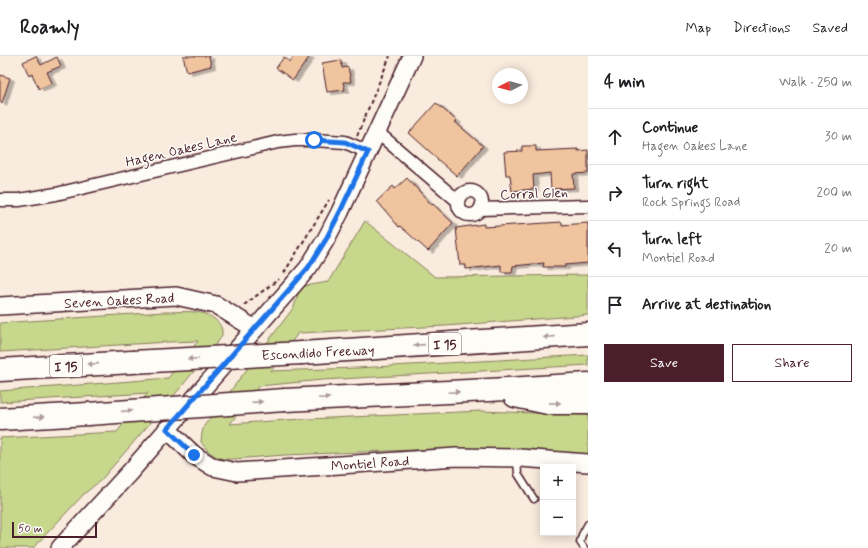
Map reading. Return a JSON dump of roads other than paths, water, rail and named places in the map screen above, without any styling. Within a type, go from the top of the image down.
[{"type":"highway","name":"Escondido Freeway","points":[[0,370],[302,353],[588,334]]},
{"type":"highway","points":[[0,419],[285,400],[588,384]]},
{"type":"highway","points":[[489,390],[548,403],[588,403]]},
{"type":"street","points":[[60,548],[130,472],[308,268],[325,241],[340,212],[412,56]]},
{"type":"street","name":"Corral Glen","points":[[377,132],[458,201],[459,208],[464,214],[475,214],[481,206],[480,199],[472,192],[465,193],[458,201]]},
{"type":"street","name":"Hagen Oakes Lane","points":[[0,200],[20,200],[56,194],[278,142],[314,140],[345,142],[368,152]]},
{"type":"street","name":"Corral Glen","points":[[480,209],[588,206]]},
{"type":"street","name":"Seven Oakes Road","points":[[0,306],[176,296],[216,305],[255,329]]},
{"type":"street","name":"Montiel Road","points":[[167,429],[194,455],[213,467],[237,472],[456,457],[517,457],[588,463]]},
{"type":"lane","points":[[517,457],[518,474],[534,499]]},
{"type":"lane","points":[[584,548],[580,542],[588,524]]}]
